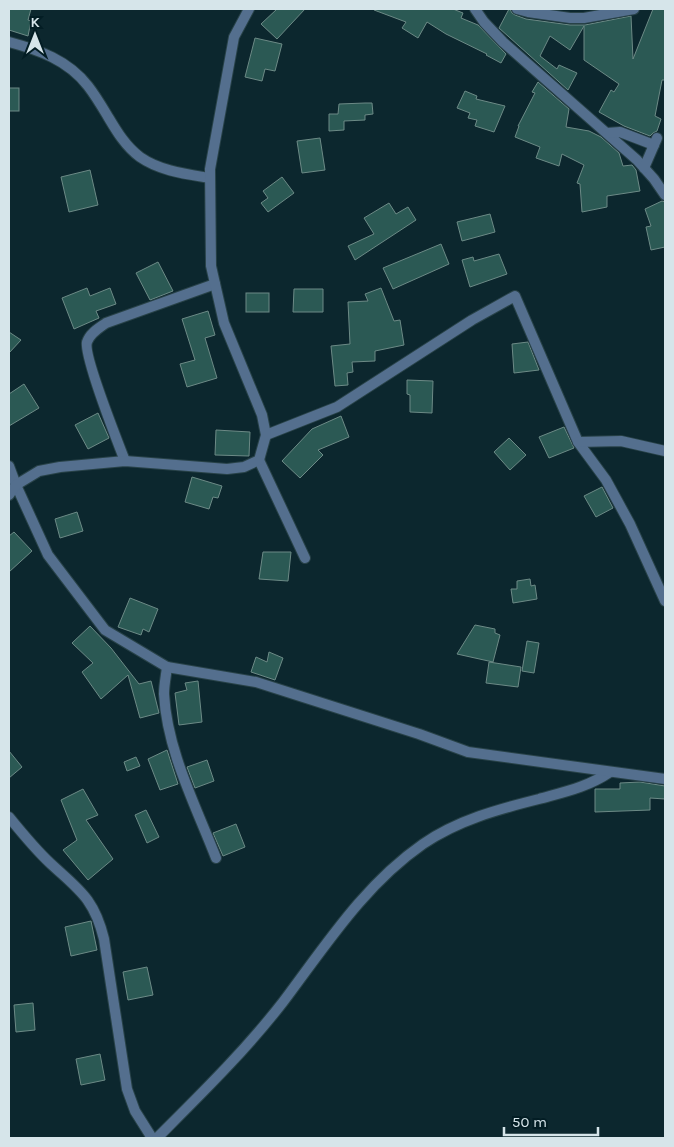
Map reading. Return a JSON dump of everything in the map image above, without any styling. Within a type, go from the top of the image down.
[{"type":"street","points":[[249,9],[234,38],[210,169],[211,266],[224,323],[262,415],[266,435],[259,460],[305,558]]},
{"type":"street","points":[[475,9],[484,22],[510,48],[607,133],[662,185],[665,195]]},
{"type":"street","points":[[517,9],[535,14],[577,18],[634,9]]},
{"type":"street","points":[[9,42],[38,50],[72,69],[88,86],[122,140],[140,157],[156,165],[178,172],[210,178]]},
{"type":"street","points":[[607,133],[620,132],[655,142],[644,168]]},
{"type":"street","points":[[125,461],[89,361],[86,343],[93,333],[106,323],[215,284]]},
{"type":"street","points":[[266,435],[336,407],[472,320],[515,296],[578,442],[606,480],[630,524],[665,602]]},
{"type":"street","points":[[578,442],[621,441],[665,451]]},
{"type":"street","points":[[9,495],[16,485],[39,471],[125,461],[227,469],[244,467],[259,460]]},
{"type":"street","points":[[9,466],[48,555],[105,630],[167,667],[256,682],[419,734],[468,752],[665,780]]},
{"type":"street","points":[[167,667],[164,692],[173,741],[180,767],[216,858]]},
{"type":"street","points":[[157,1138],[229,1067],[282,1002],[333,933],[390,870],[424,843],[462,822],[494,811],[575,790],[598,781],[610,772]]},
{"type":"street","points":[[9,817],[49,862],[82,891],[100,921],[128,1089],[135,1112],[152,1138]]},
{"type":"building","points":[[9,9],[31,9],[28,20],[31,21],[28,36],[9,30]]},
{"type":"building","points":[[277,9],[305,9],[277,39],[261,24]]},
{"type":"building","points":[[374,9],[453,9],[463,13],[461,18],[478,25],[506,54],[501,63],[427,22],[418,38],[402,28],[406,22]]},
{"type":"building","points":[[509,9],[515,15],[526,19],[570,25],[585,25],[631,16],[633,59],[653,9],[665,9],[665,80],[662,80],[655,116],[661,119],[657,131],[650,136],[624,126],[599,112],[611,90],[614,92],[619,84],[584,60],[584,26],[570,50],[550,36],[540,56],[557,69],[559,65],[577,73],[568,90],[499,28]]},
{"type":"building","points":[[255,38],[282,44],[275,71],[265,69],[262,81],[245,77]]},
{"type":"building","points":[[538,82],[569,109],[566,127],[589,131],[601,137],[619,153],[623,166],[632,165],[636,170],[640,191],[607,196],[607,207],[582,212],[580,184],[577,183],[584,165],[562,154],[559,166],[536,158],[540,147],[515,137],[518,126],[535,93],[532,92]]},
{"type":"building","points":[[9,88],[19,88],[19,111],[9,111]]},
{"type":"building","points":[[465,91],[477,96],[476,99],[505,106],[494,132],[475,126],[477,120],[468,118],[470,113],[457,108]]},
{"type":"building","points":[[372,103],[373,114],[365,115],[365,120],[344,121],[344,130],[329,131],[329,114],[338,114],[339,104]]},
{"type":"building","points":[[320,138],[325,170],[302,173],[297,141]]},
{"type":"building","points":[[90,170],[98,205],[69,212],[61,177]]},
{"type":"building","points":[[282,177],[294,193],[268,212],[261,203],[268,198],[263,191]]},
{"type":"building","points":[[662,201],[665,202],[665,247],[651,250],[646,227],[651,226],[645,209]]},
{"type":"building","points":[[389,203],[396,214],[408,207],[416,220],[355,260],[348,246],[374,234],[364,218]]},
{"type":"building","points":[[490,214],[495,232],[462,241],[457,222]]},
{"type":"building","points":[[441,244],[449,264],[393,289],[383,268]]},
{"type":"building","points":[[499,254],[507,274],[470,287],[462,260],[473,257],[474,261]]},
{"type":"building","points":[[158,262],[173,291],[150,300],[136,273]]},
{"type":"building","points":[[87,288],[90,296],[110,288],[116,304],[96,311],[99,318],[74,329],[62,298]]},
{"type":"building","points":[[381,288],[394,321],[400,320],[404,345],[375,351],[375,361],[352,362],[353,372],[347,373],[348,385],[335,386],[331,346],[350,344],[348,302],[368,301],[365,294]]},
{"type":"building","points":[[294,289],[323,289],[323,312],[293,312]]},
{"type":"building","points":[[246,293],[269,293],[269,312],[246,312]]},
{"type":"building","points":[[208,311],[215,335],[205,338],[217,378],[187,387],[180,364],[195,360],[182,319]]},
{"type":"building","points":[[9,332],[21,340],[9,353]]},
{"type":"building","points":[[528,342],[539,370],[514,373],[512,344]]},
{"type":"building","points":[[407,380],[433,381],[432,413],[410,412],[410,395],[407,394]]},
{"type":"building","points":[[24,384],[39,408],[9,426],[9,394]]},
{"type":"building","points":[[98,413],[109,438],[88,449],[75,425]]},
{"type":"building","points":[[341,416],[349,437],[318,450],[323,455],[300,478],[282,461],[312,429]]},
{"type":"building","points":[[564,427],[574,448],[549,458],[539,437]]},
{"type":"building","points":[[216,430],[250,432],[249,456],[215,455]]},
{"type":"building","points":[[509,438],[526,455],[510,470],[494,452]]},
{"type":"building","points":[[192,477],[222,486],[218,498],[213,497],[209,509],[185,502]]},
{"type":"building","points":[[602,487],[613,508],[596,517],[584,496]]},
{"type":"building","points":[[77,512],[83,531],[60,538],[55,519]]},
{"type":"building","points":[[14,532],[32,551],[9,572],[9,536]]},
{"type":"building","points":[[263,552],[291,552],[288,581],[259,579]]},
{"type":"building","points":[[530,579],[531,586],[535,585],[537,599],[513,603],[511,589],[517,589],[517,581]]},
{"type":"building","points":[[130,598],[158,609],[149,632],[143,629],[141,635],[118,627]]},
{"type":"building","points":[[475,625],[495,629],[495,633],[500,635],[493,662],[457,654]]},
{"type":"building","points":[[90,626],[111,648],[139,684],[151,681],[159,713],[140,718],[128,675],[101,699],[82,672],[93,663],[72,643]]},
{"type":"building","points":[[527,641],[539,643],[534,673],[522,671]]},
{"type":"building","points":[[269,652],[283,658],[275,680],[251,672],[256,657],[267,662]]},
{"type":"building","points":[[489,662],[521,667],[518,687],[486,683]]},
{"type":"building","points":[[198,681],[202,722],[179,725],[175,693],[187,690],[185,683]]},
{"type":"building","points":[[167,750],[178,784],[160,790],[148,759]]},
{"type":"building","points":[[9,751],[22,767],[9,778]]},
{"type":"building","points":[[136,757],[140,766],[127,771],[124,762]]},
{"type":"building","points":[[207,760],[214,781],[195,788],[187,767]]},
{"type":"building","points":[[640,782],[665,786],[665,799],[650,798],[650,810],[595,812],[595,789],[620,789],[620,783]]},
{"type":"building","points":[[83,789],[98,815],[86,820],[113,859],[88,880],[63,850],[77,840],[61,800]]},
{"type":"building","points":[[146,810],[159,837],[147,843],[135,815]]},
{"type":"building","points":[[236,824],[245,847],[223,856],[213,833]]},
{"type":"building","points":[[91,921],[97,950],[71,956],[65,927]]},
{"type":"building","points":[[147,967],[153,995],[128,1000],[123,972]]},
{"type":"building","points":[[33,1003],[35,1030],[16,1032],[14,1005]]},
{"type":"building","points":[[100,1054],[105,1080],[81,1085],[76,1059]]}]
